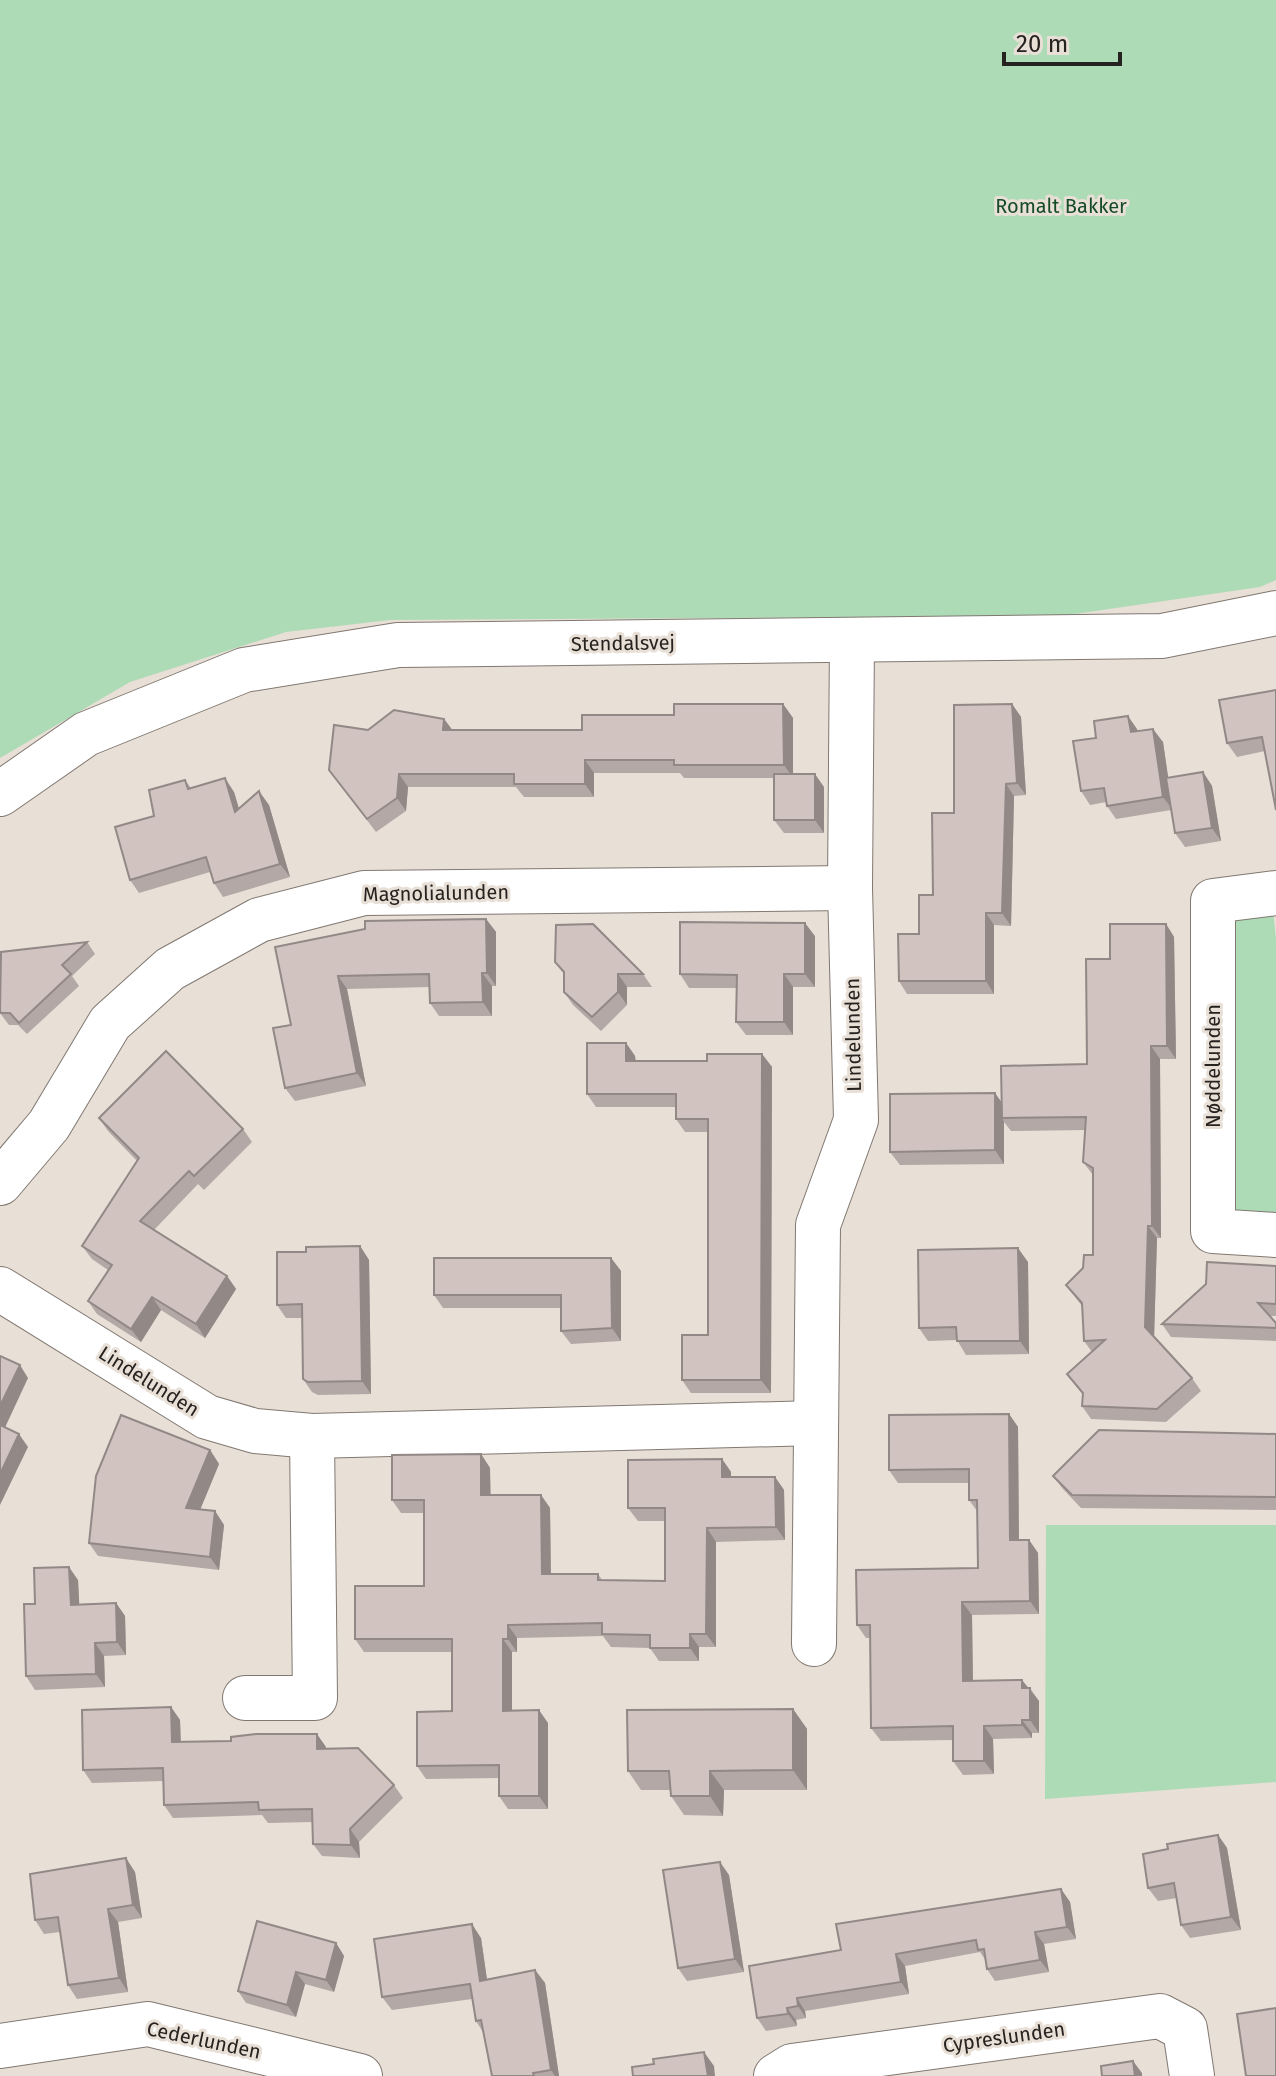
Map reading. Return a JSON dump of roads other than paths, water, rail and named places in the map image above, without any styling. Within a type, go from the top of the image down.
[{"type":"street","name":"Stendalsvej","points":[[0,794],[86,734],[244,670],[398,645],[1162,636],[1276,613]]},
{"type":"street","name":"Lindelunden","points":[[814,1644],[818,1225],[856,1120],[850,888],[852,640]]},
{"type":"street","name":"Magnolialunden","points":[[0,1183],[49,1125],[110,1023],[170,969],[259,920],[364,893],[850,888]]},
{"type":"street","name":"Nøddelunden","points":[[1276,893],[1213,901],[1213,1231],[1276,1235]]},
{"type":"street","name":"Lindelunden","points":[[0,1289],[207,1417],[255,1431],[312,1436],[816,1423]]},
{"type":"street","points":[[245,1698],[315,1698],[312,1436]]},
{"type":"street","name":"Cypreslunden","points":[[776,2076],[792,2066],[1160,2016],[1185,2029],[1192,2076]]},
{"type":"street","name":"Cederlunden","points":[[0,2046],[148,2024],[360,2076]]},
{"type":"park label","name":"Romalt Bakker","points":[[1061,206]]}]
